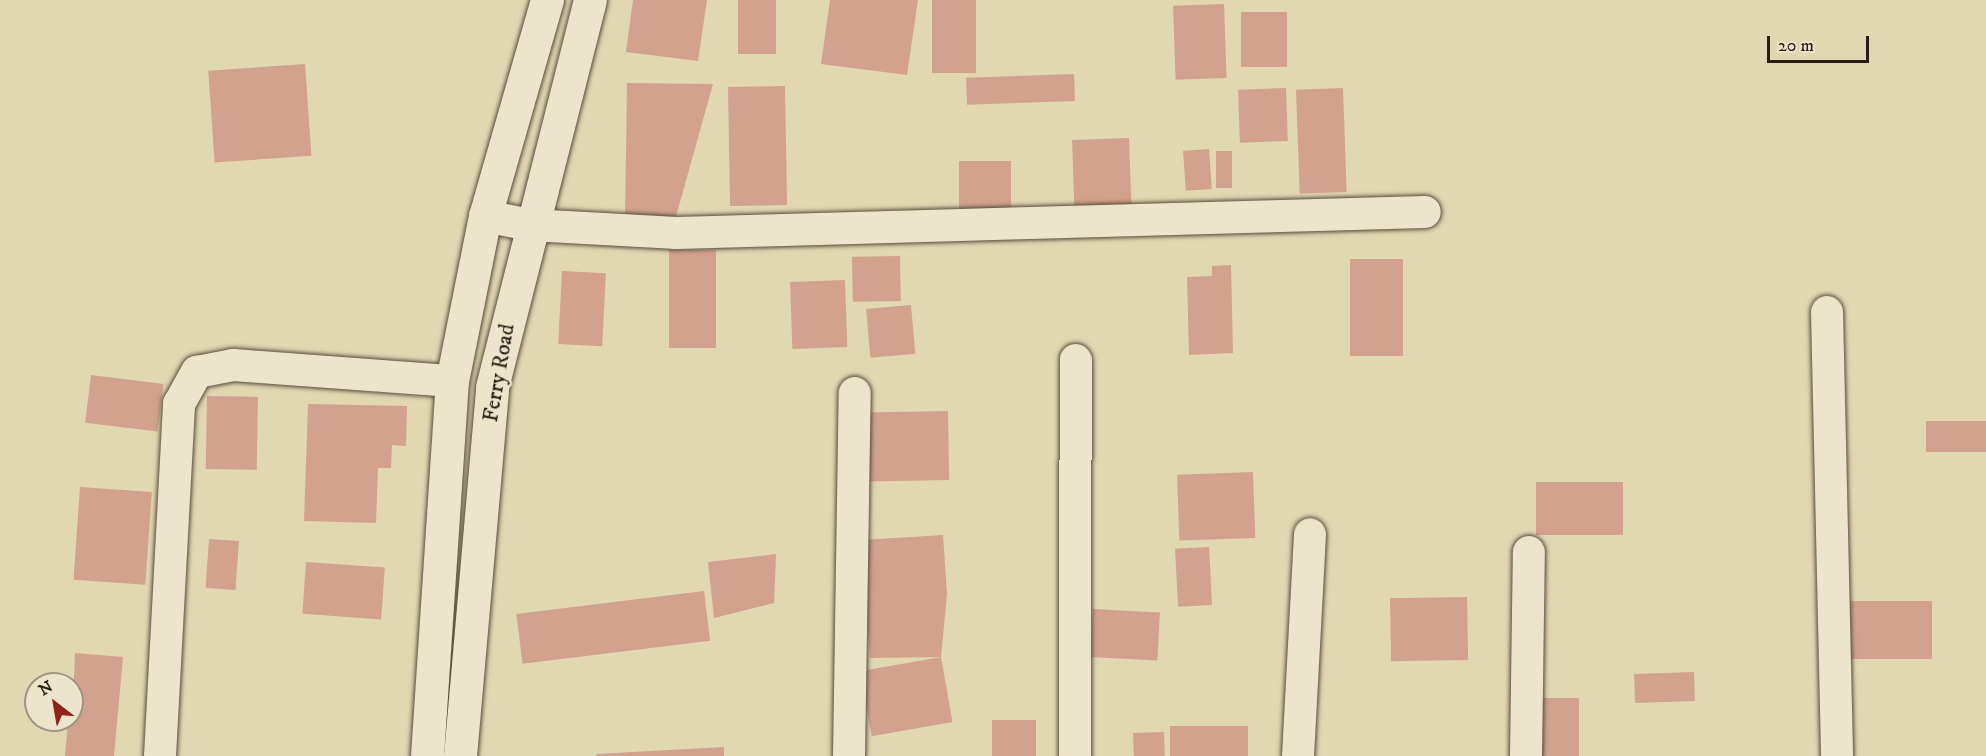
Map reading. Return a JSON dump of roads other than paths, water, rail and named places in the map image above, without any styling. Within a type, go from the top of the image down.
[{"type":"street","name":"Ferry Road","points":[[427,756],[452,381],[485,216],[547,0]]},
{"type":"street","name":"Ferry Road","points":[[460,756],[492,387],[530,225],[590,0]]},
{"type":"street","points":[[485,216],[530,225],[677,233],[1425,212]]},
{"type":"street","points":[[1827,312],[1837,756]]},
{"type":"street","points":[[1075,756],[1076,360]]},
{"type":"street","points":[[160,756],[179,404],[197,372],[233,365],[452,381]]},
{"type":"street","points":[[849,756],[855,393]]},
{"type":"street","points":[[1298,756],[1310,534]]},
{"type":"street","points":[[1526,756],[1529,552]]}]
